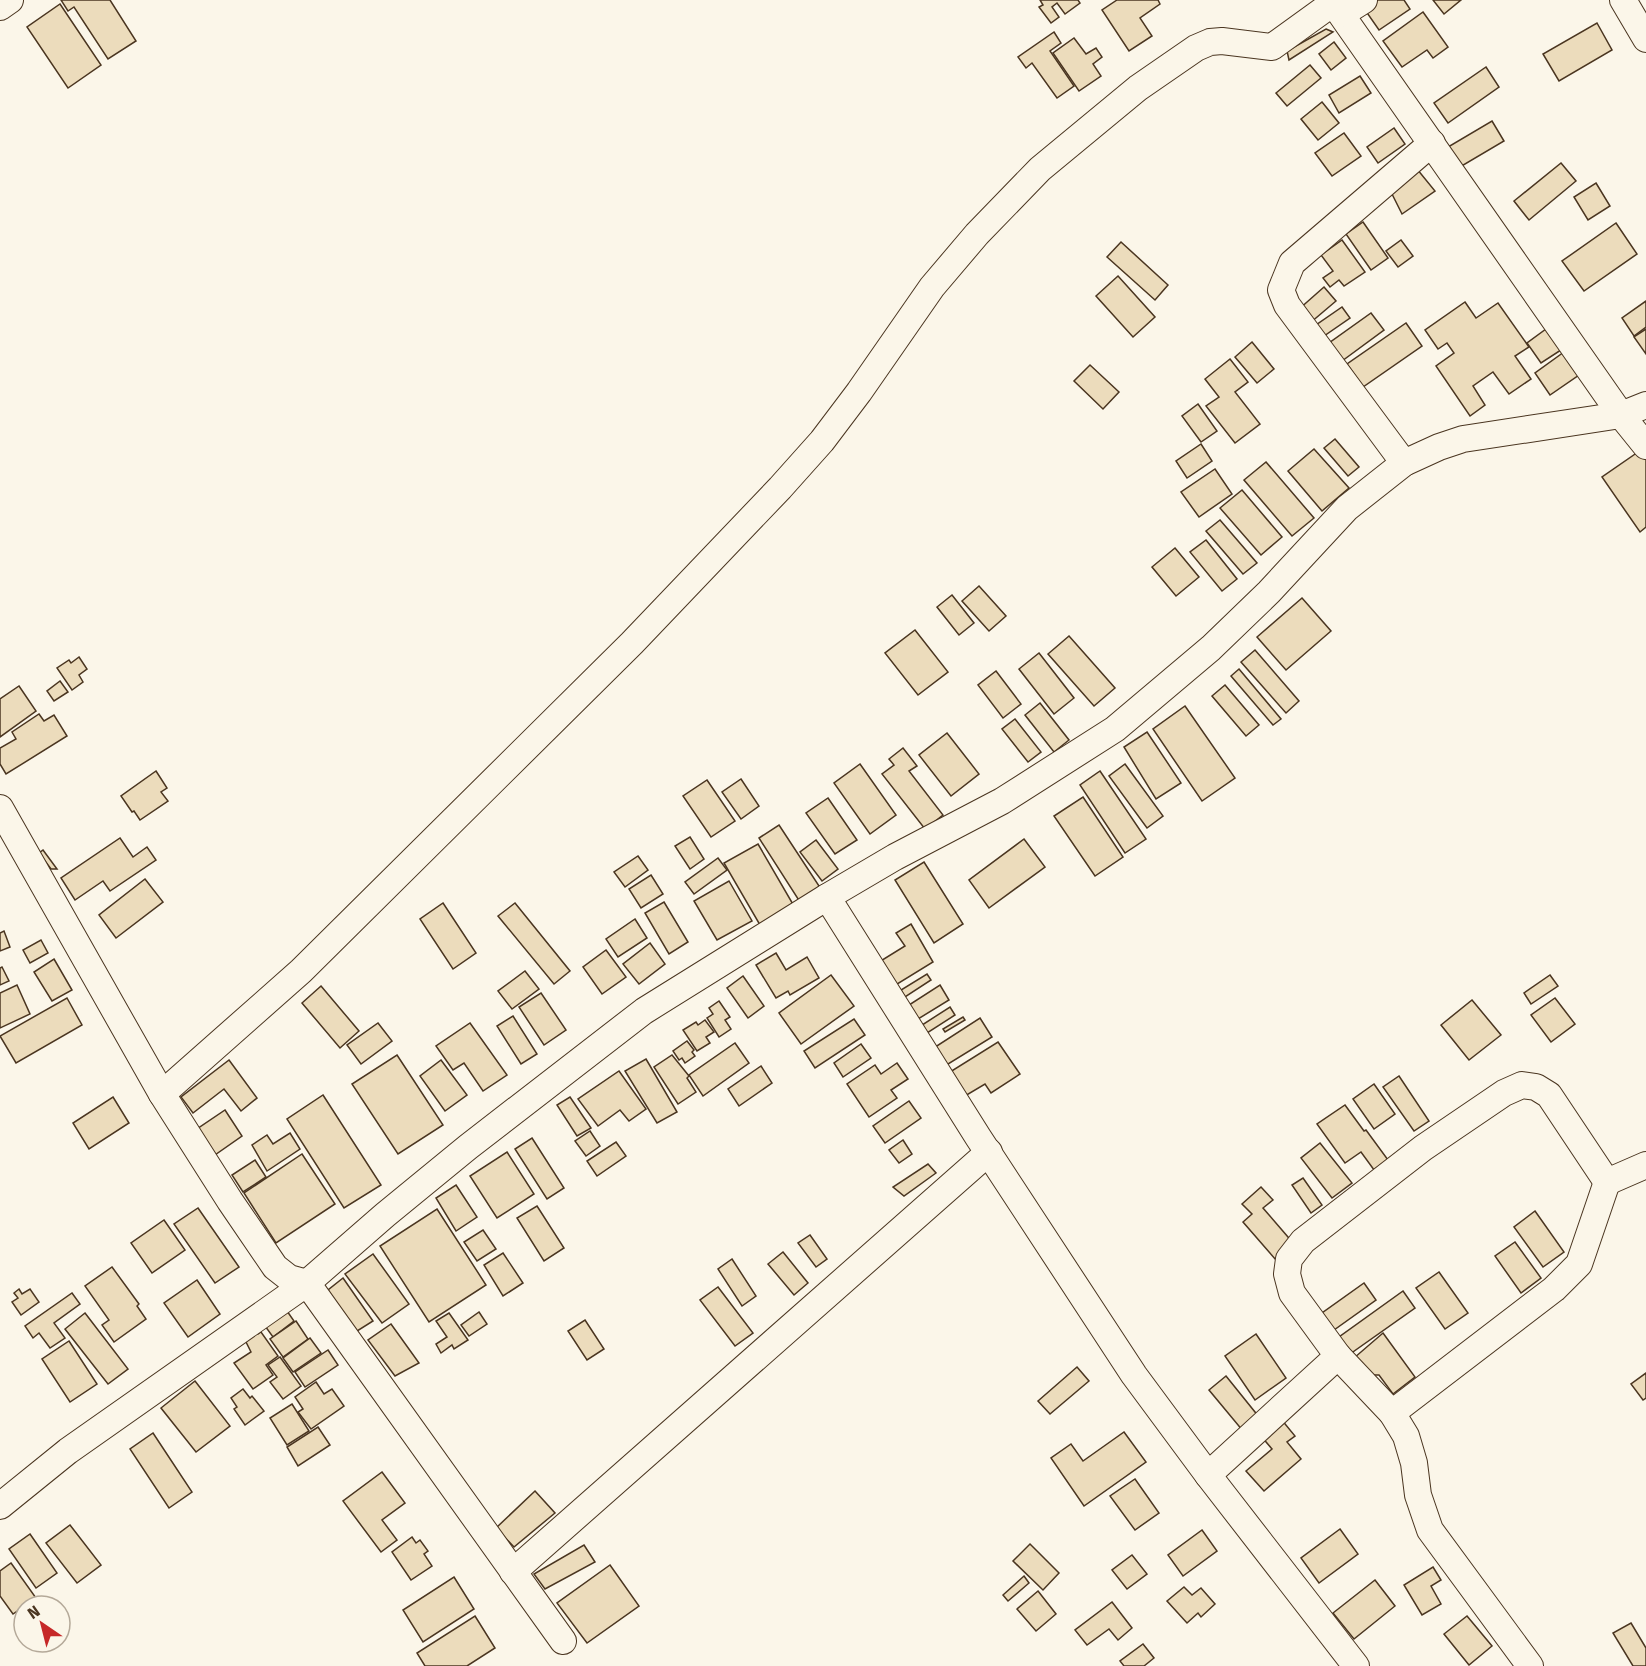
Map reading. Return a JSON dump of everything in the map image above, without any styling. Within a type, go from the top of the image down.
[{"type":"street","points":[[0,8],[10,0]]},
{"type":"street","points":[[162,1094],[301,971],[632,643],[780,488],[822,441],[932,287],[977,234],[1040,170],[1138,88],[1196,48],[1222,40],[1272,47],[1335,5],[1364,0]]},
{"type":"street","points":[[1623,0],[1646,39]]},
{"type":"street","points":[[1335,5],[1621,415],[1646,446]]},
{"type":"street","points":[[1404,463],[1287,305],[1281,290],[1292,263],[1432,143]]},
{"type":"street","points":[[0,1506],[68,1451],[307,1283],[450,1162],[644,1011],[826,897],[895,857],[1002,801],[1115,729],[1211,648],[1269,592],[1347,508],[1404,463],[1463,439],[1621,415],[1646,405]]},
{"type":"street","points":[[0,808],[162,1094],[230,1201],[275,1267],[289,1278],[307,1283],[563,1641]]},
{"type":"street","points":[[826,897],[1134,1374],[1356,1666]]},
{"type":"street","points":[[1530,1666],[1430,1530],[1418,1495],[1414,1463],[1406,1436],[1392,1413],[1338,1356],[1292,1293],[1287,1274],[1289,1259],[1303,1241],[1423,1148],[1504,1093],[1522,1085],[1536,1087],[1549,1095],[1607,1182]]},
{"type":"street","points":[[513,1572],[989,1152]]},
{"type":"street","points":[[1392,1413],[1554,1289],[1579,1264],[1607,1182],[1646,1165]]},
{"type":"street","points":[[1208,1474],[1338,1356]]},
{"type":"building","points":[[61,0],[110,0],[136,41],[108,59],[74,7],[68,11]]},
{"type":"building","points":[[1040,0],[1078,0],[1080,3],[1065,14],[1057,3],[1052,7],[1059,17],[1051,23],[1039,7],[1043,5]]},
{"type":"building","points":[[1117,0],[1158,0],[1160,4],[1140,18],[1152,36],[1129,51],[1102,10]]},
{"type":"building","points":[[1373,0],[1404,0],[1410,9],[1379,30],[1363,7]]},
{"type":"building","points":[[1433,0],[1461,0],[1444,14]]},
{"type":"building","points":[[60,4],[101,65],[68,88],[27,27]]},
{"type":"building","points":[[1423,12],[1448,47],[1433,58],[1427,50],[1402,67],[1383,41]]},
{"type":"building","points":[[1597,23],[1612,50],[1559,81],[1543,54]]},
{"type":"building","points":[[1326,29],[1333,32],[1289,60],[1287,51]]},
{"type":"building","points":[[1054,32],[1061,43],[1050,51],[1074,86],[1057,98],[1032,63],[1026,68],[1018,57]]},
{"type":"building","points":[[1074,38],[1086,54],[1096,48],[1102,57],[1093,64],[1101,76],[1079,91],[1053,53]]},
{"type":"building","points":[[1334,42],[1346,58],[1331,70],[1319,54]]},
{"type":"building","points":[[1310,65],[1321,78],[1287,106],[1276,93]]},
{"type":"building","points":[[1486,67],[1499,87],[1448,123],[1434,103]]},
{"type":"building","points":[[1360,76],[1371,93],[1339,113],[1329,95]]},
{"type":"building","points":[[1322,102],[1339,123],[1318,140],[1301,119]]},
{"type":"building","points":[[1492,121],[1504,141],[1460,167],[1448,147]]},
{"type":"building","points":[[1394,128],[1405,144],[1378,163],[1367,147]]},
{"type":"building","points":[[1344,133],[1361,156],[1332,176],[1315,153]]},
{"type":"building","points":[[1561,163],[1576,181],[1529,220],[1514,201]]},
{"type":"building","points":[[1417,169],[1435,191],[1402,214],[1390,190]]},
{"type":"building","points":[[1596,183],[1610,206],[1588,220],[1574,197]]},
{"type":"building","points":[[1363,222],[1388,258],[1371,270],[1346,234]]},
{"type":"building","points":[[1616,223],[1637,254],[1584,291],[1562,261]]},
{"type":"building","points":[[1342,240],[1365,272],[1344,286],[1339,280],[1330,287],[1323,278],[1333,271],[1321,255]]},
{"type":"building","points":[[1401,240],[1413,256],[1398,267],[1386,251]]},
{"type":"building","points":[[1121,242],[1168,285],[1155,300],[1107,257]]},
{"type":"building","points":[[1118,276],[1155,317],[1133,337],[1096,296]]},
{"type":"building","points":[[1324,287],[1336,301],[1310,323],[1298,310]]},
{"type":"building","points":[[1646,301],[1646,327],[1634,336],[1622,318]]},
{"type":"building","points":[[1465,302],[1476,318],[1498,303],[1529,347],[1515,356],[1531,379],[1509,394],[1493,372],[1473,386],[1485,405],[1470,416],[1436,366],[1454,353],[1447,343],[1438,349],[1425,330]]},
{"type":"building","points":[[1342,307],[1350,318],[1324,336],[1316,325]]},
{"type":"building","points":[[1371,313],[1384,330],[1342,361],[1329,343]]},
{"type":"building","points":[[1406,323],[1422,346],[1363,387],[1347,364]]},
{"type":"building","points":[[1546,329],[1561,350],[1541,363],[1527,343]]},
{"type":"building","points":[[1646,329],[1646,354],[1634,337]]},
{"type":"building","points":[[1252,342],[1274,369],[1257,383],[1235,357]]},
{"type":"building","points":[[1564,352],[1579,375],[1550,395],[1535,373]]},
{"type":"building","points":[[1230,359],[1248,382],[1235,392],[1260,424],[1235,443],[1206,406],[1219,397],[1205,379]]},
{"type":"building","points":[[1090,365],[1119,392],[1103,409],[1074,381]]},
{"type":"building","points":[[1198,404],[1217,431],[1201,442],[1182,416]]},
{"type":"building","points":[[1335,439],[1359,467],[1348,476],[1324,448]]},
{"type":"building","points":[[1201,444],[1212,461],[1187,478],[1176,461]]},
{"type":"building","points":[[1314,449],[1349,488],[1322,511],[1288,471]]},
{"type":"building","points":[[1641,450],[1646,458],[1646,527],[1640,532],[1602,477]]},
{"type":"building","points":[[1266,462],[1314,518],[1292,536],[1244,480]]},
{"type":"building","points":[[1215,469],[1232,494],[1199,517],[1181,492]]},
{"type":"building","points":[[1242,490],[1282,537],[1261,555],[1220,508]]},
{"type":"building","points":[[1220,520],[1257,563],[1243,574],[1206,531]]},
{"type":"building","points":[[1206,540],[1237,579],[1222,591],[1190,552]]},
{"type":"building","points":[[1175,548],[1199,577],[1176,596],[1152,567]]},
{"type":"building","points":[[979,586],[1006,616],[989,631],[962,601]]},
{"type":"building","points":[[952,595],[974,623],[959,635],[937,607]]},
{"type":"building","points":[[1302,598],[1331,631],[1286,670],[1257,637]]},
{"type":"building","points":[[915,630],[948,672],[918,695],[885,653]]},
{"type":"building","points":[[1069,636],[1115,688],[1094,706],[1048,654]]},
{"type":"building","points":[[1255,650],[1299,701],[1286,713],[1241,662]]},
{"type":"building","points":[[1039,653],[1074,698],[1054,714],[1019,669]]},
{"type":"building","points":[[79,657],[87,669],[79,675],[83,682],[72,690],[57,668]]},
{"type":"building","points":[[1239,669],[1281,719],[1273,725],[1231,676]]},
{"type":"building","points":[[996,671],[1021,704],[1003,718],[978,685]]},
{"type":"building","points":[[60,681],[68,692],[54,701],[47,691]]},
{"type":"building","points":[[1225,685],[1259,725],[1246,736],[1212,696]]},
{"type":"building","points":[[19,686],[36,711],[0,737],[0,699]]},
{"type":"building","points":[[1040,703],[1069,740],[1054,752],[1025,715]]},
{"type":"building","points":[[1185,706],[1235,778],[1202,801],[1153,729]]},
{"type":"building","points":[[39,714],[44,721],[54,715],[67,736],[6,774],[0,764],[0,748],[16,739],[12,732]]},
{"type":"building","points":[[1015,719],[1041,752],[1028,762],[1002,729]]},
{"type":"building","points":[[1147,732],[1181,783],[1156,799],[1124,747]]},
{"type":"building","points":[[947,733],[979,774],[951,796],[919,755]]},
{"type":"building","points":[[903,748],[917,766],[909,771],[943,815],[925,829],[882,774],[894,765],[889,759]]},
{"type":"building","points":[[860,764],[896,815],[870,834],[834,783]]},
{"type":"building","points":[[1125,764],[1163,816],[1147,828],[1109,776]]},
{"type":"building","points":[[156,771],[167,788],[161,792],[168,801],[140,820],[121,796]]},
{"type":"building","points":[[1100,771],[1146,839],[1125,853],[1080,785]]},
{"type":"building","points":[[741,779],[759,806],[741,819],[722,792]]},
{"type":"building","points":[[707,780],[735,821],[711,837],[683,796]]},
{"type":"building","points":[[1083,797],[1123,857],[1095,876],[1054,816]]},
{"type":"building","points":[[828,798],[857,840],[835,854],[806,813]]},
{"type":"building","points":[[779,825],[821,889],[800,902],[759,838]]},
{"type":"building","points":[[690,837],[704,859],[690,869],[675,846]]},
{"type":"building","points":[[120,838],[133,857],[147,847],[156,860],[110,891],[103,881],[75,900],[61,878]]},
{"type":"building","points":[[1024,839],[1045,867],[989,908],[969,880]]},
{"type":"building","points":[[816,840],[838,869],[822,881],[800,852]]},
{"type":"building","points":[[758,844],[794,906],[760,925],[724,863]]},
{"type":"building","points":[[43,850],[57,869],[51,869],[39,853]]},
{"type":"building","points":[[638,856],[648,870],[625,887],[614,872]]},
{"type":"building","points":[[718,858],[727,870],[694,894],[685,882]]},
{"type":"building","points":[[924,862],[963,924],[934,943],[895,880]]},
{"type":"building","points":[[651,875],[663,894],[641,908],[629,889]]},
{"type":"building","points":[[145,879],[163,902],[116,938],[99,915]]},
{"type":"building","points":[[729,881],[752,921],[717,940],[694,901]]},
{"type":"building","points":[[664,902],[688,942],[669,954],[645,913]]},
{"type":"building","points":[[443,903],[476,953],[453,969],[420,919]]},
{"type":"building","points":[[515,903],[570,971],[554,984],[498,916]]},
{"type":"building","points":[[635,919],[647,938],[618,957],[606,939]]},
{"type":"building","points":[[911,924],[933,962],[894,986],[879,962],[905,946],[896,933]]},
{"type":"building","points":[[4,931],[10,947],[0,951],[0,933]]},
{"type":"building","points":[[41,940],[48,953],[30,963],[23,950]]},
{"type":"building","points":[[650,943],[665,964],[639,984],[623,964]]},
{"type":"building","points":[[606,950],[626,977],[602,994],[583,967]]},
{"type":"building","points":[[776,953],[786,970],[807,957],[819,978],[790,995],[788,991],[776,998],[756,965]]},
{"type":"building","points":[[54,959],[72,990],[52,1001],[34,972]]},
{"type":"building","points":[[2,967],[9,981],[0,985],[0,968]]},
{"type":"building","points":[[525,971],[539,989],[512,1009],[498,991]]},
{"type":"building","points":[[927,974],[931,980],[905,997],[901,990]]},
{"type":"building","points":[[831,975],[854,1006],[801,1044],[779,1013]]},
{"type":"building","points":[[1550,975],[1558,986],[1531,1004],[1524,993]]},
{"type":"building","points":[[743,976],[764,1006],[748,1018],[727,988]]},
{"type":"building","points":[[17,985],[30,1014],[0,1028],[0,993]]},
{"type":"building","points":[[940,985],[949,1000],[918,1019],[909,1005]]},
{"type":"building","points":[[321,986],[359,1031],[340,1048],[302,1003]]},
{"type":"building","points":[[541,993],[566,1030],[544,1045],[519,1007]]},
{"type":"building","points":[[67,998],[82,1025],[16,1063],[0,1036]]},
{"type":"building","points":[[1555,998],[1575,1024],[1551,1042],[1531,1015]]},
{"type":"building","points":[[1472,1000],[1501,1035],[1469,1060],[1441,1025]]},
{"type":"building","points":[[719,1001],[730,1017],[725,1020],[731,1029],[719,1037],[707,1018],[713,1014],[709,1008]]},
{"type":"building","points":[[950,1007],[955,1015],[924,1035],[919,1027]]},
{"type":"building","points":[[513,1016],[537,1054],[521,1064],[497,1026]]},
{"type":"building","points":[[963,1017],[965,1020],[945,1032],[943,1029]]},
{"type":"building","points":[[980,1018],[992,1037],[940,1069],[929,1051]]},
{"type":"building","points":[[854,1019],[865,1035],[815,1068],[804,1051]]},
{"type":"building","points":[[705,1020],[714,1032],[706,1037],[710,1043],[697,1051],[683,1030],[696,1022],[698,1025]]},
{"type":"building","points":[[378,1023],[392,1041],[361,1064],[347,1045]]},
{"type":"building","points":[[470,1023],[507,1075],[483,1091],[464,1063],[453,1070],[436,1046]]},
{"type":"building","points":[[687,1041],[694,1050],[692,1052],[695,1056],[685,1063],[682,1058],[679,1060],[673,1051]]},
{"type":"building","points":[[998,1042],[1020,1074],[991,1093],[985,1084],[965,1096],[950,1072]]},
{"type":"building","points":[[735,1043],[749,1063],[703,1096],[689,1075]]},
{"type":"building","points":[[861,1044],[871,1058],[843,1077],[834,1063]]},
{"type":"building","points":[[397,1055],[443,1125],[398,1154],[352,1084]]},
{"type":"building","points":[[672,1055],[689,1076],[687,1078],[696,1092],[678,1104],[654,1067]]},
{"type":"building","points":[[646,1059],[677,1112],[657,1123],[625,1071]]},
{"type":"building","points":[[229,1060],[257,1098],[241,1111],[224,1089],[193,1113],[181,1097]]},
{"type":"building","points":[[441,1060],[467,1095],[445,1111],[420,1076]]},
{"type":"building","points":[[897,1063],[908,1079],[891,1090],[897,1098],[869,1117],[847,1084],[875,1065],[881,1074]]},
{"type":"building","points":[[761,1066],[772,1083],[739,1106],[728,1089]]},
{"type":"building","points":[[619,1071],[646,1109],[629,1121],[620,1110],[598,1126],[578,1099]]},
{"type":"building","points":[[1399,1076],[1429,1121],[1414,1131],[1383,1087]]},
{"type":"building","points":[[1374,1084],[1395,1114],[1374,1129],[1353,1099]]},
{"type":"building","points":[[323,1095],[381,1185],[344,1208],[287,1119]]},
{"type":"building","points":[[113,1097],[129,1123],[89,1149],[73,1123]]},
{"type":"building","points":[[570,1097],[591,1128],[577,1136],[557,1105]]},
{"type":"building","points":[[909,1101],[921,1118],[885,1143],[873,1126]]},
{"type":"building","points":[[1345,1105],[1391,1164],[1377,1174],[1361,1152],[1345,1163],[1317,1124]]},
{"type":"building","points":[[225,1110],[242,1136],[212,1157],[194,1131]]},
{"type":"building","points":[[590,1131],[600,1146],[586,1156],[575,1141]]},
{"type":"building","points":[[290,1133],[300,1149],[267,1171],[252,1145],[267,1135],[273,1144]]},
{"type":"building","points":[[532,1138],[564,1188],[547,1199],[515,1149]]},
{"type":"building","points":[[903,1140],[912,1154],[899,1163],[889,1150]]},
{"type":"building","points":[[616,1142],[626,1156],[597,1176],[587,1161]]},
{"type":"building","points":[[1320,1143],[1352,1183],[1332,1198],[1301,1158]]},
{"type":"building","points":[[507,1152],[534,1194],[497,1218],[470,1176]]},
{"type":"building","points":[[302,1154],[335,1204],[276,1243],[244,1193]]},
{"type":"building","points":[[255,1160],[266,1177],[243,1192],[232,1175]]},
{"type":"building","points":[[928,1164],[936,1173],[904,1196],[893,1187]]},
{"type":"building","points":[[1303,1178],[1322,1205],[1311,1213],[1292,1185]]},
{"type":"building","points":[[456,1185],[477,1217],[456,1231],[436,1198]]},
{"type":"building","points":[[1261,1187],[1273,1200],[1263,1208],[1294,1244],[1276,1260],[1243,1222],[1252,1214],[1242,1204]]},
{"type":"building","points":[[537,1206],[564,1248],[544,1261],[517,1218]]},
{"type":"building","points":[[198,1208],[239,1267],[215,1283],[174,1224]]},
{"type":"building","points":[[437,1209],[486,1285],[429,1322],[380,1246]]},
{"type":"building","points":[[1535,1211],[1564,1252],[1543,1267],[1514,1227]]},
{"type":"building","points":[[164,1220],[185,1250],[152,1273],[131,1243]]},
{"type":"building","points":[[483,1230],[496,1249],[477,1261],[464,1242]]},
{"type":"building","points":[[810,1235],[827,1259],[816,1267],[798,1243]]},
{"type":"building","points":[[1515,1242],[1541,1278],[1521,1293],[1495,1256]]},
{"type":"building","points":[[783,1252],[808,1283],[794,1295],[768,1264]]},
{"type":"building","points":[[503,1253],[523,1283],[503,1296],[484,1265]]},
{"type":"building","points":[[373,1254],[409,1304],[382,1323],[345,1274]]},
{"type":"building","points":[[732,1259],[756,1296],[742,1306],[718,1269]]},
{"type":"building","points":[[112,1267],[139,1304],[137,1306],[146,1319],[114,1342],[102,1325],[109,1320],[85,1286]]},
{"type":"building","points":[[1439,1272],[1468,1313],[1445,1329],[1416,1288]]},
{"type":"building","points":[[343,1278],[373,1321],[354,1333],[328,1290]]},
{"type":"building","points":[[197,1280],[220,1314],[188,1337],[164,1303]]},
{"type":"building","points":[[1364,1283],[1376,1300],[1334,1330],[1322,1313]]},
{"type":"building","points":[[718,1287],[753,1333],[735,1346],[700,1300]]},
{"type":"building","points":[[19,1289],[22,1294],[30,1289],[39,1302],[21,1315],[12,1302],[18,1298],[14,1293]]},
{"type":"building","points":[[1403,1291],[1415,1308],[1350,1354],[1339,1337]]},
{"type":"building","points":[[72,1293],[80,1304],[54,1323],[65,1338],[50,1348],[39,1333],[33,1338],[25,1326]]},
{"type":"building","points":[[287,1311],[294,1321],[273,1337],[265,1326]]},
{"type":"building","points":[[479,1312],[487,1324],[469,1336],[461,1325]]},
{"type":"building","points":[[85,1313],[128,1369],[108,1384],[65,1329]]},
{"type":"building","points":[[449,1313],[468,1340],[454,1349],[452,1345],[441,1353],[436,1344],[447,1337],[436,1321]]},
{"type":"building","points":[[585,1320],[604,1349],[587,1360],[568,1331]]},
{"type":"building","points":[[296,1321],[308,1339],[283,1357],[270,1339]]},
{"type":"building","points":[[391,1324],[419,1363],[395,1376],[368,1340]]},
{"type":"building","points":[[254,1328],[258,1334],[261,1332],[278,1356],[266,1365],[273,1375],[253,1389],[234,1363],[251,1352],[243,1336]]},
{"type":"building","points":[[1383,1333],[1415,1377],[1393,1394],[1379,1375],[1367,1375],[1354,1358]]},
{"type":"building","points":[[1256,1334],[1286,1378],[1255,1400],[1225,1356]]},
{"type":"building","points":[[310,1338],[321,1353],[293,1372],[283,1358]]},
{"type":"building","points":[[69,1341],[97,1384],[70,1402],[42,1359]]},
{"type":"building","points":[[328,1350],[338,1365],[305,1387],[295,1372]]},
{"type":"building","points":[[280,1357],[301,1386],[283,1399],[270,1382],[277,1377],[268,1365]]},
{"type":"building","points":[[1077,1367],[1089,1381],[1050,1414],[1038,1401]]},
{"type":"building","points":[[1646,1373],[1646,1398],[1643,1400],[1631,1384]]},
{"type":"building","points":[[1226,1376],[1259,1417],[1243,1431],[1209,1390]]},
{"type":"building","points":[[195,1381],[230,1426],[196,1452],[161,1408]]},
{"type":"building","points":[[316,1382],[324,1394],[332,1389],[344,1406],[311,1429],[298,1412],[303,1409],[295,1397]]},
{"type":"building","points":[[243,1389],[264,1411],[245,1425],[234,1409],[237,1407],[231,1398]]},
{"type":"building","points":[[292,1404],[309,1431],[287,1445],[270,1418]]},
{"type":"building","points":[[1281,1419],[1295,1436],[1287,1442],[1301,1459],[1264,1491],[1246,1471],[1272,1449],[1261,1436]]},
{"type":"building","points":[[318,1427],[330,1445],[298,1466],[287,1447]]},
{"type":"building","points":[[1124,1432],[1146,1462],[1084,1506],[1051,1458],[1071,1444],[1083,1461]]},
{"type":"building","points":[[153,1433],[192,1492],[169,1508],[130,1449]]},
{"type":"building","points":[[382,1472],[405,1503],[382,1520],[397,1540],[381,1552],[343,1501]]},
{"type":"building","points":[[1135,1479],[1159,1513],[1135,1530],[1110,1496]]},
{"type":"building","points":[[535,1491],[555,1513],[514,1547],[496,1528]]},
{"type":"building","points":[[70,1525],[101,1565],[77,1583],[46,1543]]},
{"type":"building","points":[[1340,1529],[1358,1554],[1319,1583],[1301,1558]]},
{"type":"building","points":[[1202,1530],[1217,1551],[1183,1576],[1168,1555]]},
{"type":"building","points":[[30,1534],[57,1573],[36,1588],[9,1549]]},
{"type":"building","points":[[412,1537],[416,1543],[420,1540],[428,1551],[424,1554],[432,1566],[411,1580],[392,1552]]},
{"type":"building","points":[[1030,1544],[1059,1573],[1043,1590],[1013,1561]]},
{"type":"building","points":[[584,1545],[595,1562],[545,1589],[534,1574]]},
{"type":"building","points":[[1132,1555],[1147,1574],[1127,1589],[1112,1570]]},
{"type":"building","points":[[11,1563],[33,1594],[12,1594],[12,1613],[0,1596],[0,1571]]},
{"type":"building","points":[[610,1565],[639,1606],[587,1643],[557,1603]]},
{"type":"building","points":[[1433,1567],[1441,1580],[1431,1586],[1441,1604],[1422,1615],[1404,1585]]},
{"type":"building","points":[[1024,1576],[1029,1583],[1008,1601],[1003,1595]]},
{"type":"building","points":[[454,1577],[474,1609],[423,1642],[403,1610]]},
{"type":"building","points":[[1375,1580],[1395,1606],[1354,1639],[1333,1613]]},
{"type":"building","points":[[1184,1587],[1192,1595],[1201,1588],[1215,1604],[1201,1617],[1198,1613],[1187,1623],[1167,1601]]},
{"type":"building","points":[[1038,1591],[1056,1614],[1036,1631],[1017,1609]]},
{"type":"building","points":[[1112,1602],[1132,1628],[1118,1640],[1109,1629],[1087,1645],[1075,1630]]},
{"type":"building","points":[[475,1616],[495,1648],[467,1666],[425,1666],[417,1653]]},
{"type":"building","points":[[1467,1616],[1492,1646],[1469,1665],[1444,1634]]},
{"type":"building","points":[[1631,1623],[1646,1648],[1646,1666],[1633,1666],[1613,1633]]},
{"type":"building","points":[[1143,1644],[1154,1658],[1144,1666],[1124,1666],[1120,1661]]}]
